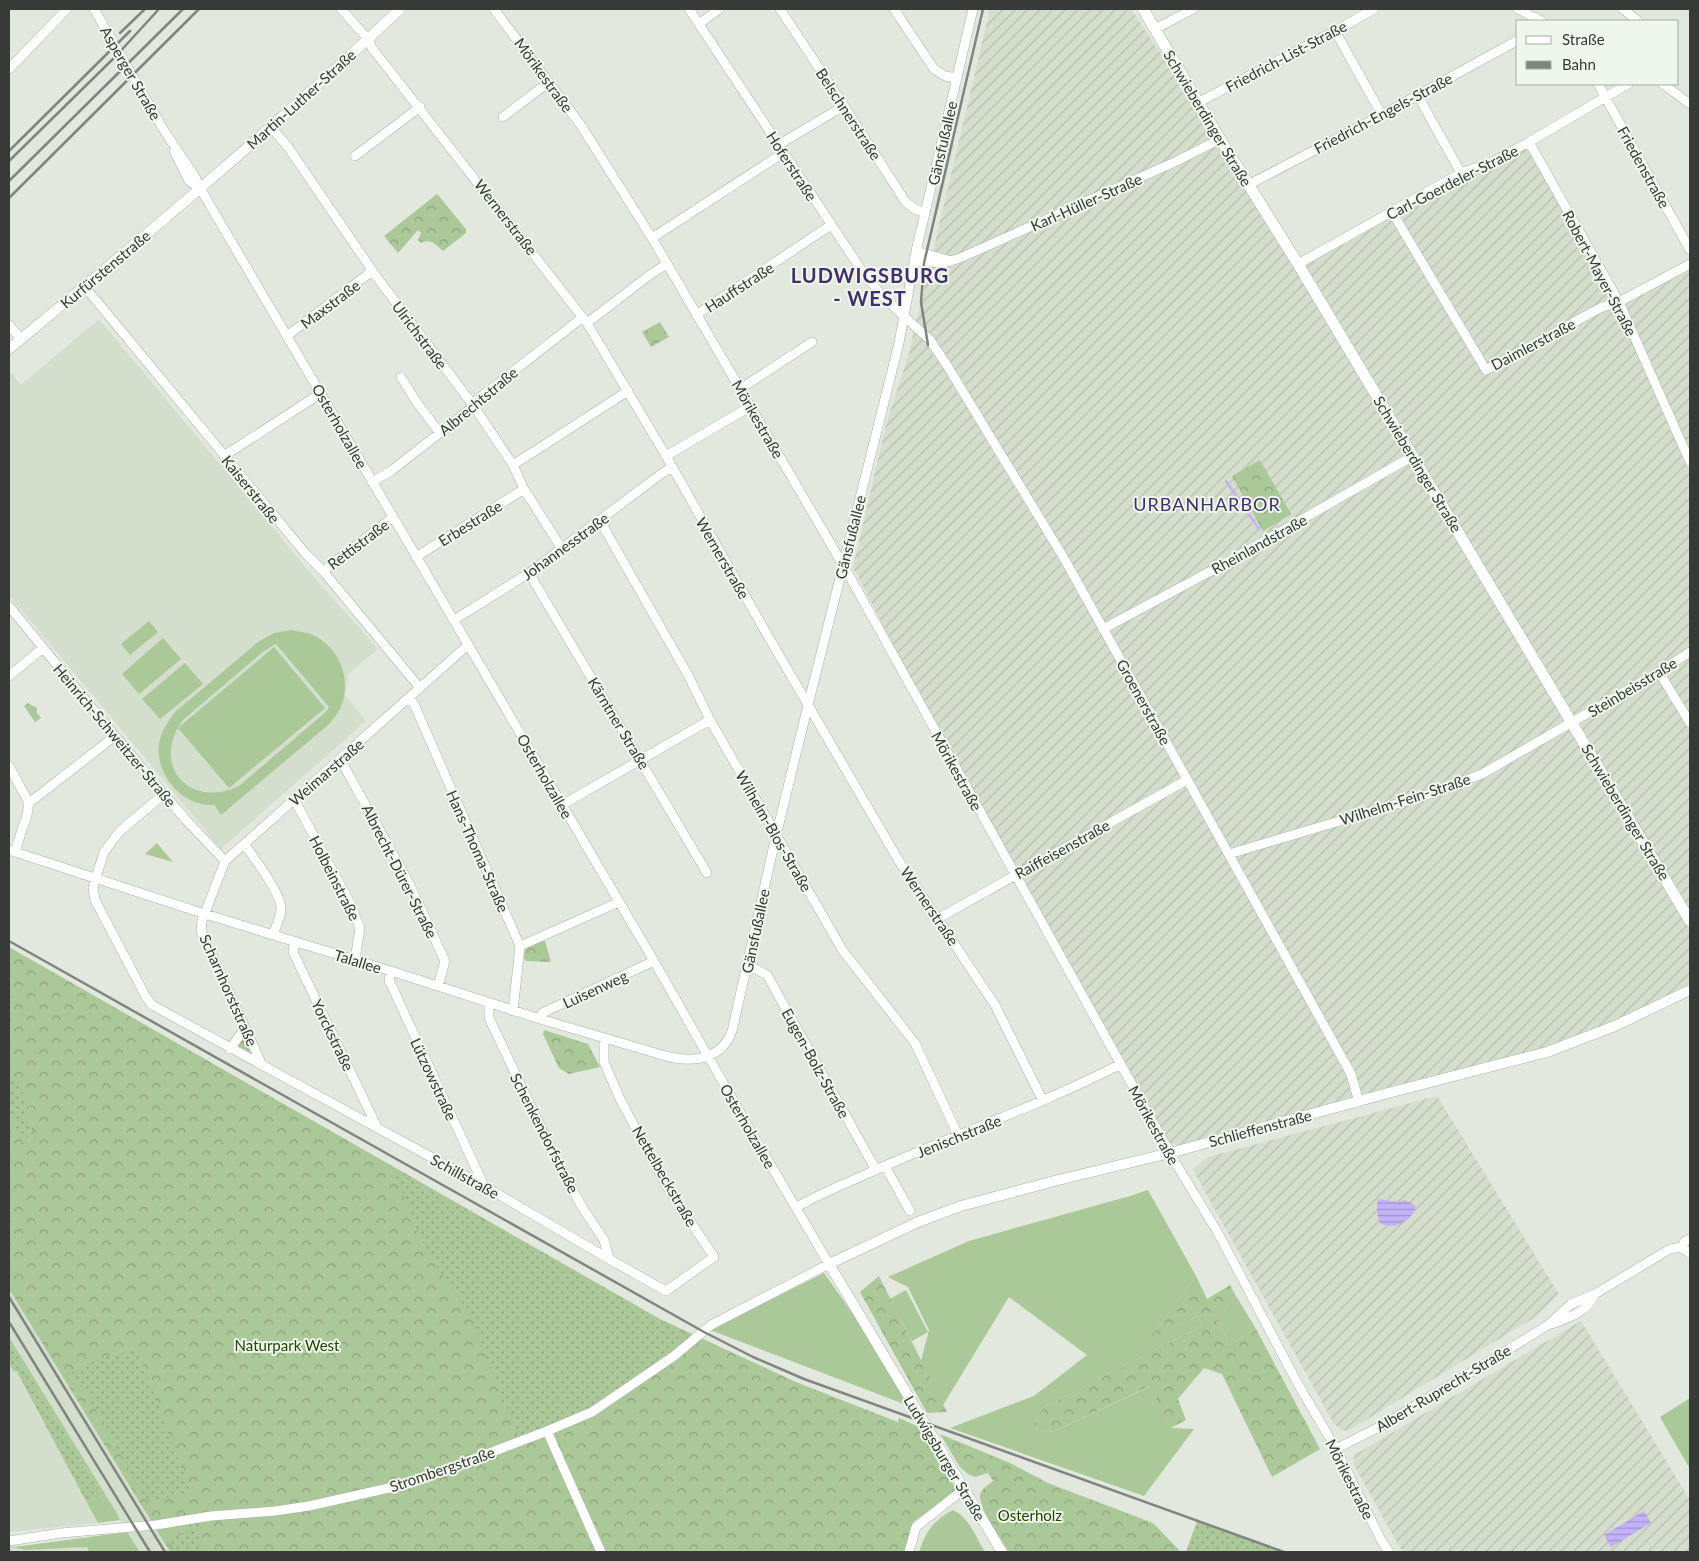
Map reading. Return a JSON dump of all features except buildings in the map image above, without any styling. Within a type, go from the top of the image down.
[{"type":"main road","name":"Schwieberdinger Straße","points":[[1143,9],[1573,722],[1690,921]]},
{"type":"street","points":[[9,69],[67,9]]},
{"type":"street","name":"Asperger Straße","points":[[94,9],[200,188]]},
{"type":"street","name":"Wernerstraße","points":[[341,9],[368,39],[371,46],[585,320],[628,390],[899,861],[995,1005],[1043,1101]]},
{"type":"street","name":"Martin-Luther-Straße","points":[[200,188],[271,127],[400,9]]},
{"type":"street","name":"Mörikestraße","points":[[494,9],[580,124],[652,238],[751,406],[1170,1153],[1218,1233],[1298,1384],[1336,1449],[1381,1540],[1389,1552]]},
{"type":"street","name":"Hoferstraße","points":[[689,9],[831,226],[870,281],[883,297],[904,317]]},
{"type":"street","points":[[699,24],[719,9]]},
{"type":"street","name":"Belschnerstraße","points":[[780,9],[905,201],[913,208],[925,213]]},
{"type":"street","points":[[894,9],[934,69],[944,76],[957,78]]},
{"type":"street","name":"Gänsfußallee","points":[[708,1056],[722,1046],[730,1035],[748,965],[776,836],[899,343],[916,251],[973,9]]},
{"type":"street","points":[[1155,29],[1193,9]]},
{"type":"street","name":"Friedrich-List-Straße","points":[[1199,102],[1374,9]]},
{"type":"street","points":[[1518,9],[1539,20]]},
{"type":"street","points":[[1623,9],[1637,20]]},
{"type":"street","points":[[1335,31],[1382,115]]},
{"type":"street","name":"Friedrich-Engels-Straße","points":[[1248,185],[1418,96],[1516,41]]},
{"type":"street","points":[[503,117],[550,82]]},
{"type":"street","name":"Friedenstraße","points":[[1599,85],[1690,250]]},
{"type":"street","name":"Carl-Goerdeler-Straße","points":[[1298,264],[1461,173],[1494,161],[1529,142],[1626,85]]},
{"type":"street","points":[[1664,85],[1690,104]]},
{"type":"street","points":[[1418,96],[1461,173]]},
{"type":"street","points":[[652,238],[844,106]]},
{"type":"street","points":[[355,156],[420,107]]},
{"type":"street","name":"Ulrichstraße","points":[[271,127],[288,147],[372,271],[473,405],[513,465],[524,489],[562,549]]},
{"type":"street","name":"Karl-Hüller-Straße","points":[[914,261],[937,264],[951,261],[1059,215],[1177,161],[1220,139]]},
{"type":"street","name":"Robert-Mayer-Straße","points":[[1529,142],[1619,302],[1690,462]]},
{"type":"street","name":"Kurfürstenstraße","points":[[9,349],[85,287],[200,188]]},
{"type":"street","name":"Osterholzallee","points":[[200,188],[888,1364]]},
{"type":"street","name":"Daimlerstraße","points":[[1392,212],[1486,370],[1602,308],[1619,302],[1690,264]]},
{"type":"street","name":"Hauffstraße","points":[[696,315],[831,226]]},
{"type":"street","points":[[916,251],[951,261]]},
{"type":"street","name":"Albrechtstraße","points":[[372,482],[391,471],[440,433],[469,410],[478,399],[524,363],[667,264]]},
{"type":"street","name":"Maxstraße","points":[[287,336],[372,271]]},
{"type":"street","name":"Kaiserstraße","points":[[85,287],[304,553],[323,571],[420,688]]},
{"type":"street","name":"Groenerstraße","points":[[904,317],[930,340],[942,358],[1065,560],[1351,1074],[1359,1102]]},
{"type":"street","points":[[9,325],[21,339]]},
{"type":"street","points":[[740,388],[812,342]]},
{"type":"street","points":[[400,378],[416,403],[440,433]]},
{"type":"street","points":[[513,465],[628,390]]},
{"type":"street","points":[[224,456],[320,393]]},
{"type":"street","points":[[666,456],[751,406]]},
{"type":"street","name":"Rheinlandstraße","points":[[1102,629],[1222,565],[1413,456]]},
{"type":"street","name":"Johannesstraße","points":[[454,620],[529,573],[661,474],[672,468]]},
{"type":"street","name":"Erbestraße","points":[[416,557],[524,489]]},
{"type":"street","name":"Rettistraße","points":[[323,571],[393,518]]},
{"type":"street","name":"Wilhelm-Blos-Straße","points":[[600,521],[688,675],[710,720],[843,951],[914,1043],[958,1135]]},
{"type":"street","name":"Kärntner Straße","points":[[529,573],[707,873]]},
{"type":"street","name":"Heinrich-Schweitzer-Straße","points":[[9,606],[114,736],[225,862]]},
{"type":"street","name":"Weimarstraße","points":[[205,914],[225,862],[468,644]]},
{"type":"street","points":[[9,676],[43,648]]},
{"type":"street","name":"Steinbeisstraße","points":[[1573,722],[1690,652]]},
{"type":"street","points":[[1659,672],[1690,723]]},
{"type":"street","name":"Hans-Thoma-Straße","points":[[409,698],[414,704],[520,946],[513,1011]]},
{"type":"street","points":[[562,804],[710,720]]},
{"type":"street","name":"Wilhelm-Fein-Straße","points":[[1228,854],[1439,790],[1482,774],[1573,722]]},
{"type":"street","points":[[29,803],[114,736]]},
{"type":"street","name":"Albrecht-Dürer-Straße","points":[[340,759],[409,883],[445,961],[438,986]]},
{"type":"street","points":[[9,766],[29,803],[27,815],[12,851]]},
{"type":"street","name":"Raiffeisenstraße","points":[[937,919],[1187,780]]},
{"type":"street","name":"Schillstraße","points":[[164,794],[120,831],[104,852],[93,887],[95,900],[152,1005],[484,1186],[609,1260],[666,1291]]},
{"type":"street","name":"Holbeinstraße","points":[[294,799],[352,905],[360,928],[354,960]]},
{"type":"street","points":[[244,844],[260,864],[282,909],[273,935]]},
{"type":"street","name":"Talallee","points":[[12,851],[205,914],[604,1038],[679,1060],[697,1060],[708,1056]]},
{"type":"street","points":[[520,946],[619,902]]},
{"type":"street","name":"Scharnhorststraße","points":[[205,914],[201,931],[262,1065]]},
{"type":"street","name":"Yorckstraße","points":[[295,942],[293,952],[377,1127]]},
{"type":"street","name":"Luisenweg","points":[[540,1019],[542,1014],[654,962]]},
{"type":"street","name":"Eugen-Bolz-Straße","points":[[748,965],[767,975],[876,1170]]},
{"type":"street","name":"Lützowstraße","points":[[391,971],[389,980],[484,1186]]},
{"type":"street","name":"Schlieffenstraße","points":[[829,1264],[918,1222],[962,1206],[1170,1153],[1548,1052],[1615,1026],[1690,990]]},
{"type":"street","name":"Schenkendorfstraße","points":[[489,1003],[489,1018],[554,1156],[582,1207],[604,1240],[609,1260]]},
{"type":"street","points":[[230,1048],[245,1028]]},
{"type":"street","name":"Nettelbeckstraße","points":[[604,1038],[604,1062],[620,1099],[666,1185],[714,1257],[666,1291]]},
{"type":"street","name":"Jenischstraße","points":[[796,1207],[876,1170],[1074,1088],[1121,1064]]},
{"type":"street","points":[[886,1166],[910,1211]]},
{"type":"street","points":[[1690,1239],[1685,1241],[1681,1248],[1690,1254]]},
{"type":"street","name":"Albert-Ruprecht-Straße","points":[[1336,1449],[1381,1426],[1548,1325],[1581,1311],[1589,1306],[1596,1294],[1668,1250],[1681,1248]]},
{"type":"street","name":"Strombergstraße","points":[[9,1542],[61,1534],[309,1506],[410,1483],[592,1412],[674,1356],[711,1325],[829,1264]]},
{"type":"street","name":"Ludwigsburger Straße","points":[[888,1364],[1002,1552]]},
{"type":"street","points":[[547,1431],[600,1552]]},
{"type":"street","points":[[909,1552],[916,1527],[964,1489]]},
{"type":"shaded area","points":[[990,9],[1131,9],[1303,267],[1529,140],[1615,302],[1690,260],[1690,988],[1582,1040],[1186,1149],[1167,1142],[918,693],[853,567],[886,425],[909,353]]},
{"type":"shaded area","points":[[948,144],[954,145],[939,209],[934,207]]},
{"type":"shaded area","points":[[99,319],[320,584],[378,649],[348,674],[345,695],[366,721],[221,849],[9,595],[9,370],[21,385]]},
{"type":"shaded area","points":[[1437,1096],[1559,1294],[1534,1318],[1348,1431],[1341,1430],[1334,1424],[1193,1170],[1208,1157]]},
{"type":"shaded area","points":[[1378,1199],[1398,1202],[1405,1200],[1416,1206],[1407,1220],[1391,1226],[1380,1223],[1377,1208]]},
{"type":"shaded area","points":[[9,1289],[169,1552],[140,1552],[133,1542],[9,1337]]},
{"type":"shaded area","points":[[1581,1321],[1690,1500],[1690,1552],[1405,1552],[1400,1548],[1353,1463],[1354,1455]]},
{"type":"shaded area","points":[[9,1363],[14,1371],[16,1370],[98,1523],[9,1532]]},
{"type":"shaded area","points":[[1644,1511],[1651,1523],[1611,1547],[1604,1535]]},
{"type":"shaded area","points":[[9,1544],[25,1550],[87,1547],[89,1552],[9,1552]]},
{"type":"green space","points":[[437,194],[466,229],[466,233],[443,251],[431,242],[421,243],[418,240],[421,233],[418,230],[398,253],[384,236]]},
{"type":"green space","points":[[660,322],[669,337],[651,347],[642,332]]},
{"type":"green space","points":[[1260,460],[1291,514],[1263,531],[1232,476]]},
{"type":"green space","points":[[149,621],[158,632],[130,655],[121,644]]},
{"type":"green space","points":[[292,630],[309,633],[330,647],[341,666],[344,676],[344,698],[339,711],[328,725],[221,815],[216,805],[204,805],[182,795],[167,778],[159,756],[161,735],[175,712],[258,642],[274,633]],"holes":[[[276,644],[329,707],[328,710],[239,786],[221,792],[205,792],[191,787],[180,779],[173,767],[171,752],[174,736],[183,720],[264,651]]]},
{"type":"green space","points":[[163,638],[181,659],[139,694],[122,674]]},
{"type":"green space","points":[[274,647],[325,708],[229,788],[178,728]]},
{"type":"green space","points":[[185,663],[203,684],[160,719],[142,699]]},
{"type":"green space","points":[[28,703],[37,708],[37,713],[41,718],[35,722],[24,706]]},
{"type":"green space","points":[[157,843],[173,862],[145,854]]},
{"type":"green space","points":[[545,941],[551,962],[526,961],[524,958],[525,950],[533,943]]},
{"type":"green space","name":"Naturpark West","points":[[9,947],[660,1319],[796,1382],[918,1430],[957,1490],[913,1522],[905,1552],[170,1552],[9,1289]]},
{"type":"green space","points":[[245,1028],[262,1065],[230,1049]]},
{"type":"green space","points":[[544,1030],[588,1044],[600,1067],[569,1074],[559,1068],[543,1034]]},
{"type":"green space","points":[[9,1069],[33,1111],[25,1117],[34,1133],[23,1140],[9,1114]]},
{"type":"green space","points":[[394,1170],[694,1340],[592,1412],[521,1441],[468,1312],[429,1255],[413,1221]]},
{"type":"green space","points":[[1148,1190],[1196,1276],[1148,1340],[1198,1316],[1202,1326],[1044,1407],[1031,1429],[1053,1432],[1151,1386],[1171,1428],[1194,1429],[1144,1496],[950,1428],[1034,1396],[1087,1355],[1009,1297],[943,1405],[921,1361],[929,1330],[908,1287],[888,1277],[969,1241]]},
{"type":"green space","points":[[824,1273],[881,1354],[917,1409],[710,1330]]},
{"type":"green space","points":[[879,1276],[947,1412],[927,1413],[860,1292]]},
{"type":"green space","points":[[1196,1276],[1207,1299],[1230,1285],[1236,1296],[1217,1319],[1229,1345],[1256,1329],[1320,1449],[1272,1477],[1222,1374],[1204,1368],[1178,1399],[1186,1420],[1171,1428],[1150,1386],[1053,1432],[1030,1429],[1044,1407],[1202,1326],[1198,1316],[1147,1341]]},
{"type":"green space","points":[[906,1290],[928,1332],[912,1341],[890,1299]]},
{"type":"green space","points":[[1236,1296],[1256,1329],[1229,1345],[1217,1319]]},
{"type":"green space","points":[[9,1337],[120,1520],[98,1523],[87,1503],[102,1495],[9,1342]]},
{"type":"green space","points":[[9,1342],[102,1495],[87,1503],[16,1370],[14,1372],[9,1363]]},
{"type":"green space","points":[[134,1351],[139,1354],[191,1492],[161,1499],[146,1500],[89,1398],[72,1372],[102,1358]]},
{"type":"green space","points":[[1690,1398],[1690,1469],[1660,1417]]},
{"type":"green space","points":[[899,1418],[919,1427],[934,1455],[927,1477],[898,1422]]},
{"type":"green space","name":"Osterholz","points":[[940,1434],[1010,1463],[1048,1483],[1153,1523],[1181,1552],[1009,1552],[991,1524],[980,1500],[982,1490],[993,1481],[988,1473],[975,1477],[960,1467]]},
{"type":"green space","points":[[953,1510],[968,1522],[985,1552],[919,1552],[924,1539],[935,1522]]},
{"type":"green space","points":[[1197,1521],[1284,1552],[1186,1552]]},
{"type":"green space","points":[[191,1529],[200,1530],[202,1534],[199,1535],[206,1552],[176,1552],[170,1540]]},
{"type":"green space","points":[[127,1532],[140,1552],[89,1552],[87,1547],[25,1550],[14,1547]]},
{"type":"waterway","points":[[1226,481],[1259,529]]},
{"type":"railway","points":[[120,33],[145,9]]},
{"type":"railway","points":[[9,161],[116,56],[159,9]]},
{"type":"railway","points":[[9,181],[183,9]]},
{"type":"railway","points":[[9,198],[199,9]]},
{"type":"railway","points":[[928,345],[921,302],[924,263],[983,9]]},
{"type":"railway","points":[[9,151],[130,31]]},
{"type":"railway","points":[[9,941],[704,1332],[753,1357],[804,1379],[1284,1552]]},
{"type":"railway","points":[[9,1297],[165,1552]]},
{"type":"railway","points":[[9,1322],[150,1552]]},
{"type":"district","name":"LUDWIGSBURG - WEST","points":[[870,286]]},
{"type":"district","name":"URBANHARBOR","points":[[1207,504]]}]
